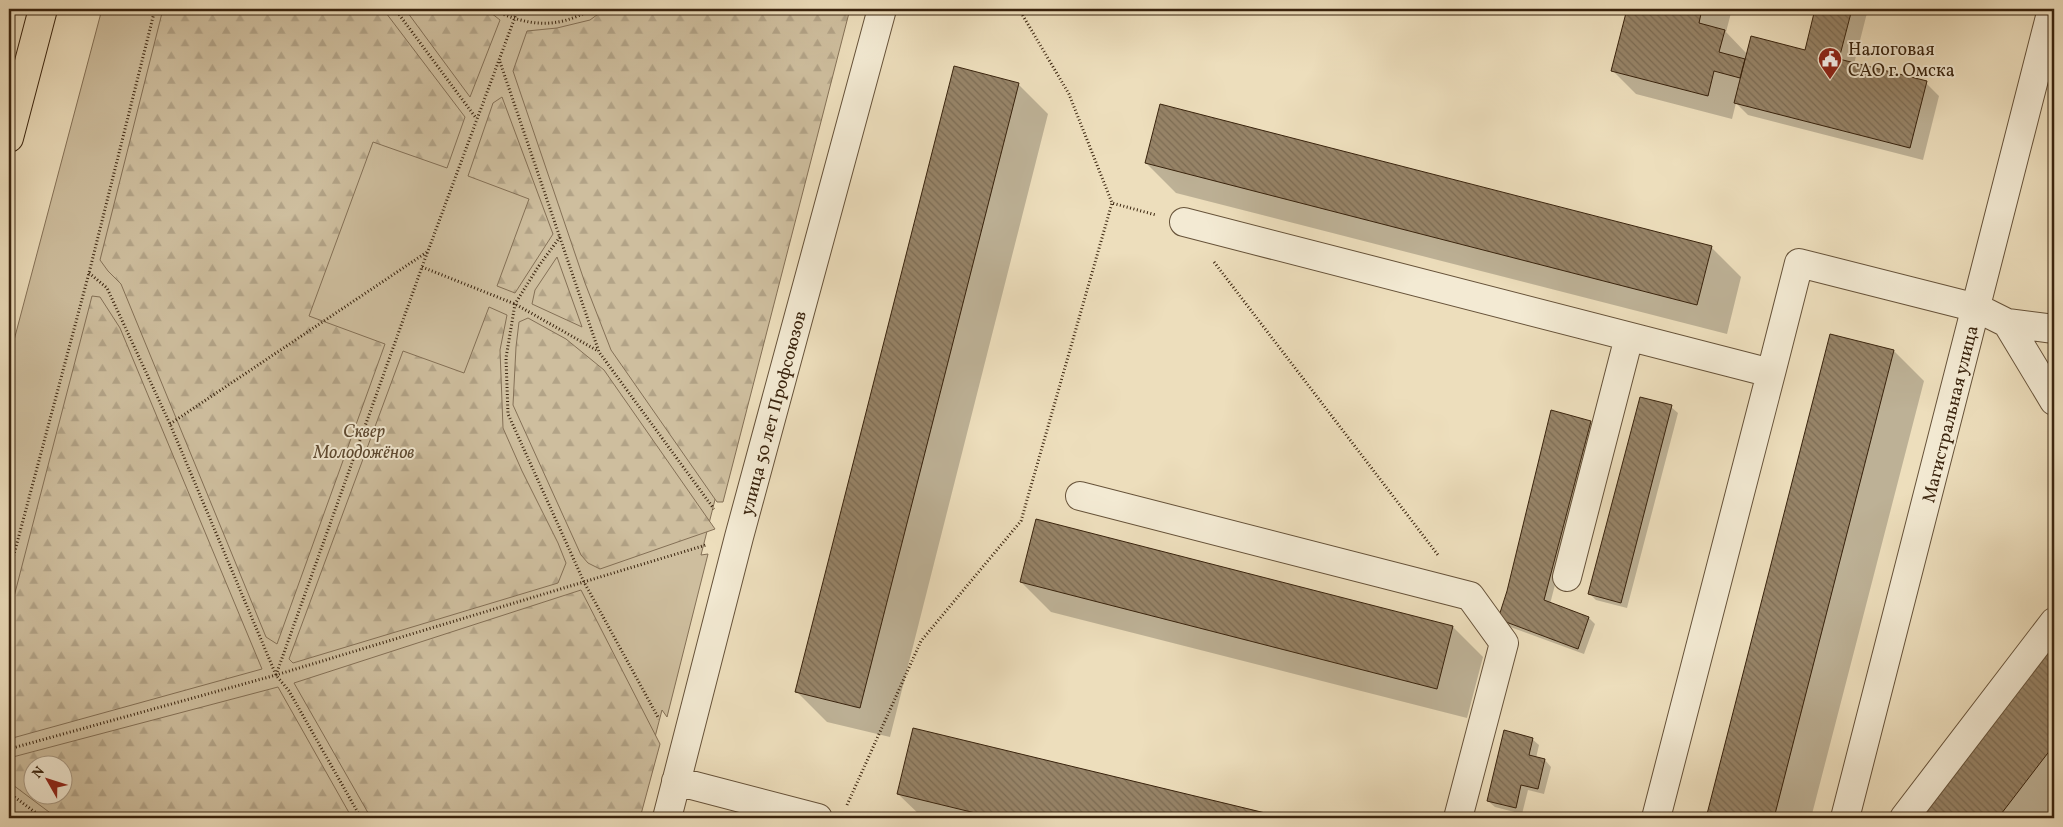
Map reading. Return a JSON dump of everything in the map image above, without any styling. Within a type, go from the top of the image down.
[{"type":"main road","points":[[9,138],[43,9]]},
{"type":"street","name":"улица 50 лет Профсоюзов","points":[[667,818],[739,537],[882,9]]},
{"type":"street","name":"Магистральная улица","points":[[1845,818],[2052,9]]},
{"type":"street","points":[[1184,222],[1771,373]]},
{"type":"street","points":[[1656,818],[1799,263],[1977,308],[2007,323],[2054,329]]},
{"type":"street","points":[[2007,323],[2054,401]]},
{"type":"street","points":[[1567,576],[1629,337]]},
{"type":"street","points":[[1080,496],[1470,596],[1504,643],[1458,818]]},
{"type":"street","points":[[1904,818],[2054,622]]},
{"type":"street","points":[[676,781],[818,818]]},
{"type":"path","points":[[9,573],[89,273],[155,9]]},
{"type":"path","points":[[395,9],[477,118]]},
{"type":"path","points":[[491,9],[514,20],[545,24],[575,18],[592,9]]},
{"type":"path","points":[[276,675],[422,267],[518,9]]},
{"type":"path","points":[[845,809],[921,641],[1021,521],[1112,203],[1069,94],[1019,9]]},
{"type":"path","points":[[499,62],[599,352],[718,514]]},
{"type":"path","points":[[1112,203],[1184,222]]},
{"type":"path","points":[[560,237],[538,267],[515,304],[506,358],[508,414],[584,582],[660,720]]},
{"type":"path","points":[[170,424],[428,252]]},
{"type":"path","points":[[1213,261],[1440,557]]},
{"type":"path","points":[[422,267],[515,304],[599,352]]},
{"type":"path","points":[[89,273],[107,288],[170,424],[276,675],[289,691],[361,818]]},
{"type":"path","points":[[9,749],[276,675],[710,544]]},
{"type":"path","points":[[9,793],[43,818]]},
{"type":"green space","name":"Сквер Молодожёнов","points":[[102,9],[839,9],[701,555],[708,554],[667,717],[662,710],[634,818],[9,818],[9,359]]},
{"type":"green space","points":[[163,9],[383,9],[465,117],[447,168],[373,142],[309,316],[385,344],[277,644],[266,637],[121,284],[100,260]]},
{"type":"green space","points":[[405,9],[486,9],[500,20],[470,97]]},
{"type":"green space","points":[[605,9],[850,9],[723,502],[717,502],[611,350],[585,283],[513,71],[527,31],[557,28],[590,20]]},
{"type":"green space","points":[[502,97],[553,234],[515,293],[497,286],[529,199],[468,176],[493,103]]},
{"type":"green space","points":[[557,257],[582,327],[532,304],[535,290]]},
{"type":"green space","points":[[92,296],[100,297],[120,328],[262,669],[9,739],[9,616]]},
{"type":"green space","points":[[489,307],[507,315],[500,350],[503,428],[566,563],[558,583],[293,663],[289,659],[403,351],[464,373]]},
{"type":"green space","points":[[528,318],[566,339],[604,370],[715,529],[600,569],[588,563],[581,555],[513,405],[519,322]]},
{"type":"green space","points":[[581,590],[660,744],[640,818],[371,818],[294,683]]},
{"type":"green space","points":[[278,687],[352,818],[57,818],[38,804],[72,804],[72,754],[24,754]]},
{"type":"green space","points":[[22,755],[22,792],[9,782],[9,758]]},
{"type":"building","points":[[1627,9],[1702,9],[1699,23],[1725,30],[1719,52],[1745,59],[1740,78],[1714,71],[1708,96],[1611,71]]},
{"type":"building","name":"Налоговая САО г. Омска","points":[[1815,9],[1852,9],[1839,59],[1927,81],[1910,148],[1734,103],[1751,36],[1805,50]]},
{"type":"building","points":[[954,66],[1019,83],[860,708],[795,692]]},
{"type":"building","points":[[1160,104],[1712,246],[1697,305],[1145,163]]},
{"type":"building","points":[[1830,334],[1894,350],[1774,818],[1706,818]]},
{"type":"building","points":[[1640,397],[1672,405],[1621,603],[1588,594]]},
{"type":"building","points":[[1551,410],[1591,421],[1544,600],[1589,617],[1578,649],[1498,619],[1507,591]]},
{"type":"building","points":[[1036,519],[1453,626],[1437,689],[1020,582]]},
{"type":"building","points":[[2054,638],[2054,745],[1998,818],[1914,818]]},
{"type":"building","points":[[913,728],[1286,818],[996,818],[897,794]]},
{"type":"building","points":[[1504,730],[1533,738],[1529,755],[1545,759],[1538,789],[1521,785],[1516,808],[1487,801]]},
{"type":"place","name":"Налоговая САО г. Омска","points":[[1830,80]]}]
